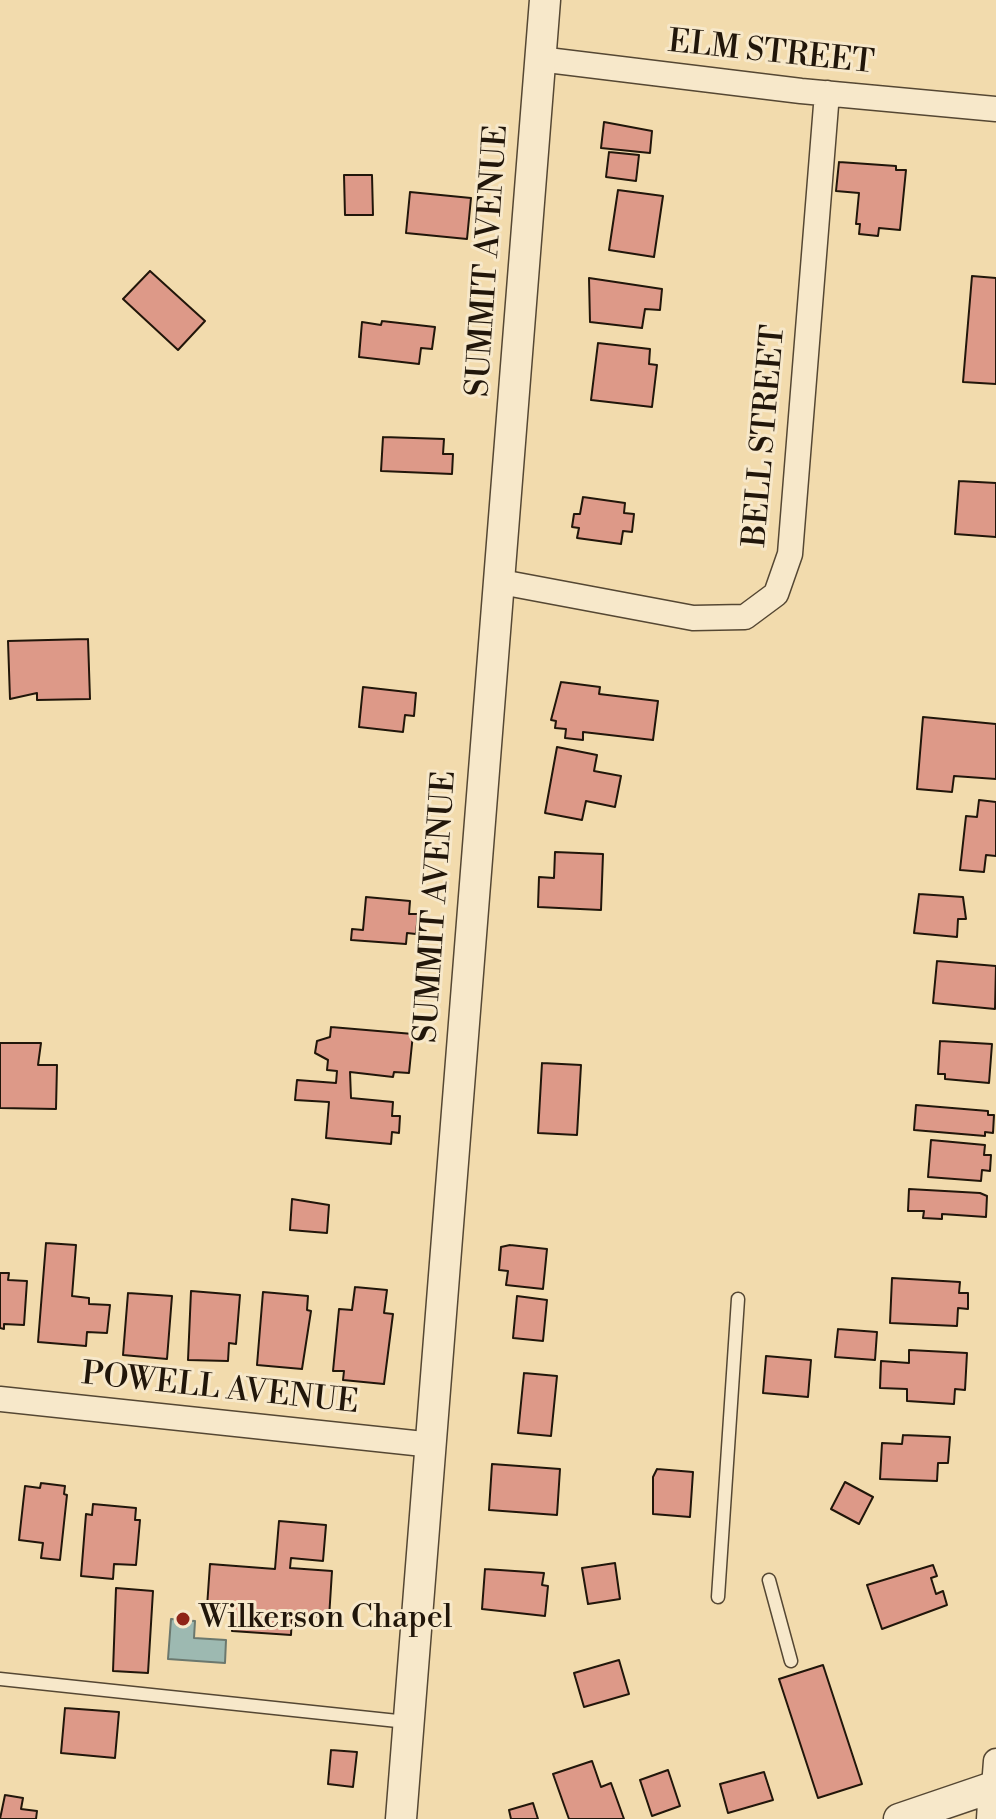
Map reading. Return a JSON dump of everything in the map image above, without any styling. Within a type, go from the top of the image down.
[{"type":"street","name":"SUMMIT AVENUE","points":[[401,1819],[545,0]]},
{"type":"street","name":"ELM STREET","points":[[539,59],[827,93],[996,109]]},
{"type":"street","name":"BELL STREET","points":[[501,582],[693,618],[745,617],[776,594],[790,554],[827,93]]},
{"type":"street","name":"POWELL AVENUE","points":[[0,1399],[433,1445]]},
{"type":"street","points":[[899,1819],[995,1778],[992,1819]]},
{"type":"lane","points":[[718,1597],[738,1299]]},
{"type":"lane","points":[[769,1580],[791,1661]]},
{"type":"lane","points":[[0,1679],[409,1722]]},
{"type":"water","points":[[171,1619],[195,1621],[194,1638],[226,1640],[225,1663],[168,1659]]},
{"type":"building","points":[[604,122],[652,131],[650,153],[601,148]]},
{"type":"building","points":[[609,152],[639,155],[636,181],[606,177]]},
{"type":"building","points":[[839,162],[896,166],[896,170],[906,170],[900,230],[879,228],[878,236],[859,234],[860,224],[856,224],[859,193],[836,191]]},
{"type":"building","points":[[344,175],[372,175],[373,215],[345,215]]},
{"type":"building","points":[[618,190],[663,196],[654,257],[609,250]]},
{"type":"building","points":[[410,192],[471,198],[467,239],[406,233]]},
{"type":"building","points":[[150,271],[205,321],[178,350],[123,299]]},
{"type":"building","points":[[972,276],[996,278],[996,384],[963,382]]},
{"type":"building","points":[[589,278],[662,289],[660,310],[645,309],[642,328],[590,322]]},
{"type":"building","points":[[382,321],[435,327],[432,349],[421,348],[419,364],[359,357],[362,322],[381,325]]},
{"type":"building","points":[[598,343],[650,349],[649,364],[657,365],[652,407],[591,400]]},
{"type":"building","points":[[383,437],[444,439],[443,454],[453,454],[452,474],[381,471]]},
{"type":"building","points":[[959,481],[996,483],[996,537],[955,534]]},
{"type":"building","points":[[583,497],[625,503],[624,513],[634,514],[632,532],[623,531],[621,544],[577,538],[579,528],[572,527],[574,514],[580,514]]},
{"type":"building","points":[[88,639],[90,699],[37,700],[37,693],[10,699],[8,641]]},
{"type":"building","points":[[561,682],[600,687],[599,694],[658,701],[653,740],[583,732],[583,740],[565,738],[566,729],[555,728],[556,721],[551,720]]},
{"type":"building","points":[[363,687],[416,693],[414,716],[405,715],[403,732],[359,727]]},
{"type":"building","points":[[923,717],[996,724],[996,779],[954,776],[952,792],[917,789]]},
{"type":"building","points":[[557,747],[597,755],[594,771],[621,776],[615,807],[586,801],[582,820],[545,813]]},
{"type":"building","points":[[979,800],[996,802],[996,856],[986,855],[984,872],[960,870],[966,816],[977,817]]},
{"type":"building","points":[[555,852],[603,854],[601,910],[538,907],[539,877],[554,878]]},
{"type":"building","points":[[919,894],[963,897],[966,919],[958,919],[957,937],[914,933]]},
{"type":"building","points":[[366,897],[410,901],[409,914],[418,914],[416,934],[407,933],[406,944],[351,940],[352,929],[363,930]]},
{"type":"building","points":[[937,961],[996,966],[995,1009],[933,1003]]},
{"type":"building","points":[[331,1027],[413,1034],[409,1073],[394,1072],[393,1077],[350,1072],[351,1098],[393,1102],[392,1116],[400,1116],[399,1133],[392,1132],[391,1144],[326,1138],[329,1102],[295,1100],[297,1080],[336,1083],[337,1071],[327,1070],[328,1060],[315,1053],[317,1041],[330,1037]]},
{"type":"building","points":[[940,1041],[992,1044],[989,1083],[945,1079],[945,1074],[938,1074]]},
{"type":"building","points":[[0,1043],[41,1043],[38,1065],[57,1065],[56,1109],[0,1108]]},
{"type":"building","points":[[542,1063],[581,1065],[577,1135],[538,1133]]},
{"type":"building","points":[[916,1105],[988,1111],[988,1115],[994,1115],[993,1133],[985,1132],[985,1136],[914,1130]]},
{"type":"building","points":[[931,1140],[985,1145],[984,1155],[991,1155],[990,1171],[982,1170],[981,1181],[928,1177]]},
{"type":"building","points":[[909,1189],[980,1193],[987,1196],[986,1217],[942,1214],[942,1219],[923,1218],[924,1211],[908,1211]]},
{"type":"building","points":[[292,1199],[329,1205],[327,1233],[290,1230]]},
{"type":"building","points":[[46,1243],[76,1245],[72,1296],[89,1298],[89,1304],[110,1305],[107,1333],[87,1332],[86,1346],[38,1342]]},
{"type":"building","points":[[501,1247],[547,1249],[543,1289],[506,1285],[508,1271],[499,1270]]},
{"type":"building","points":[[0,1273],[9,1273],[8,1280],[27,1281],[24,1325],[4,1324],[4,1329],[0,1328]]},
{"type":"building","points":[[892,1278],[960,1282],[959,1293],[968,1293],[968,1309],[958,1308],[957,1326],[890,1323]]},
{"type":"building","points":[[355,1287],[387,1290],[384,1313],[393,1314],[384,1384],[343,1380],[344,1371],[333,1371],[339,1309],[352,1310]]},
{"type":"building","points":[[191,1291],[240,1295],[236,1344],[229,1343],[228,1361],[188,1360]]},
{"type":"building","points":[[263,1292],[308,1296],[307,1310],[311,1311],[302,1369],[257,1365]]},
{"type":"building","points":[[128,1293],[172,1296],[167,1359],[123,1355]]},
{"type":"building","points":[[517,1296],[547,1300],[543,1341],[513,1338]]},
{"type":"building","points":[[838,1329],[877,1332],[875,1360],[835,1357]]},
{"type":"building","points":[[909,1350],[967,1353],[965,1390],[955,1389],[954,1404],[907,1401],[907,1389],[880,1388],[881,1361],[909,1363]]},
{"type":"building","points":[[766,1356],[811,1360],[808,1397],[763,1393]]},
{"type":"building","points":[[524,1373],[557,1376],[551,1436],[518,1433]]},
{"type":"building","points":[[903,1435],[950,1437],[948,1463],[938,1463],[937,1481],[880,1479],[882,1443],[902,1444]]},
{"type":"building","points":[[492,1464],[560,1469],[557,1515],[489,1510]]},
{"type":"building","points":[[657,1469],[693,1472],[690,1517],[653,1514],[653,1477]]},
{"type":"building","points":[[845,1482],[873,1497],[859,1524],[831,1509]]},
{"type":"building","points":[[41,1483],[65,1486],[64,1494],[67,1495],[60,1560],[41,1558],[43,1543],[19,1540],[25,1486],[40,1488]]},
{"type":"building","points":[[93,1504],[136,1508],[135,1520],[140,1520],[136,1565],[114,1564],[113,1579],[81,1576],[86,1514],[92,1515]]},
{"type":"building","points":[[279,1521],[326,1525],[323,1561],[291,1558],[290,1568],[332,1571],[329,1618],[292,1615],[291,1635],[232,1631],[234,1608],[207,1607],[210,1564],[275,1569]]},
{"type":"building","points":[[615,1563],[620,1599],[588,1604],[582,1568]]},
{"type":"building","points":[[933,1565],[937,1576],[931,1578],[936,1594],[943,1591],[947,1605],[882,1629],[867,1585]]},
{"type":"building","points":[[485,1569],[544,1573],[542,1585],[548,1586],[545,1616],[482,1609]]},
{"type":"building","points":[[116,1588],[153,1591],[148,1673],[113,1671]]},
{"type":"building","points":[[619,1660],[629,1694],[584,1707],[574,1673]]},
{"type":"building","points":[[823,1665],[862,1784],[818,1798],[779,1679]]},
{"type":"building","points":[[65,1708],[119,1712],[115,1758],[61,1753]]},
{"type":"building","points":[[331,1750],[357,1752],[353,1787],[328,1784]]},
{"type":"building","points":[[592,1761],[601,1787],[611,1783],[624,1819],[569,1819],[553,1774]]},
{"type":"building","points":[[668,1770],[680,1806],[652,1816],[640,1780]]},
{"type":"building","points":[[764,1772],[773,1800],[728,1813],[720,1784]]},
{"type":"building","points":[[5,1795],[23,1798],[21,1809],[37,1811],[36,1819],[0,1819]]},
{"type":"building","points":[[533,1803],[538,1819],[511,1819],[509,1810]]},
{"type":"place","name":"Wilkerson Chapel","points":[[183,1619]]}]
